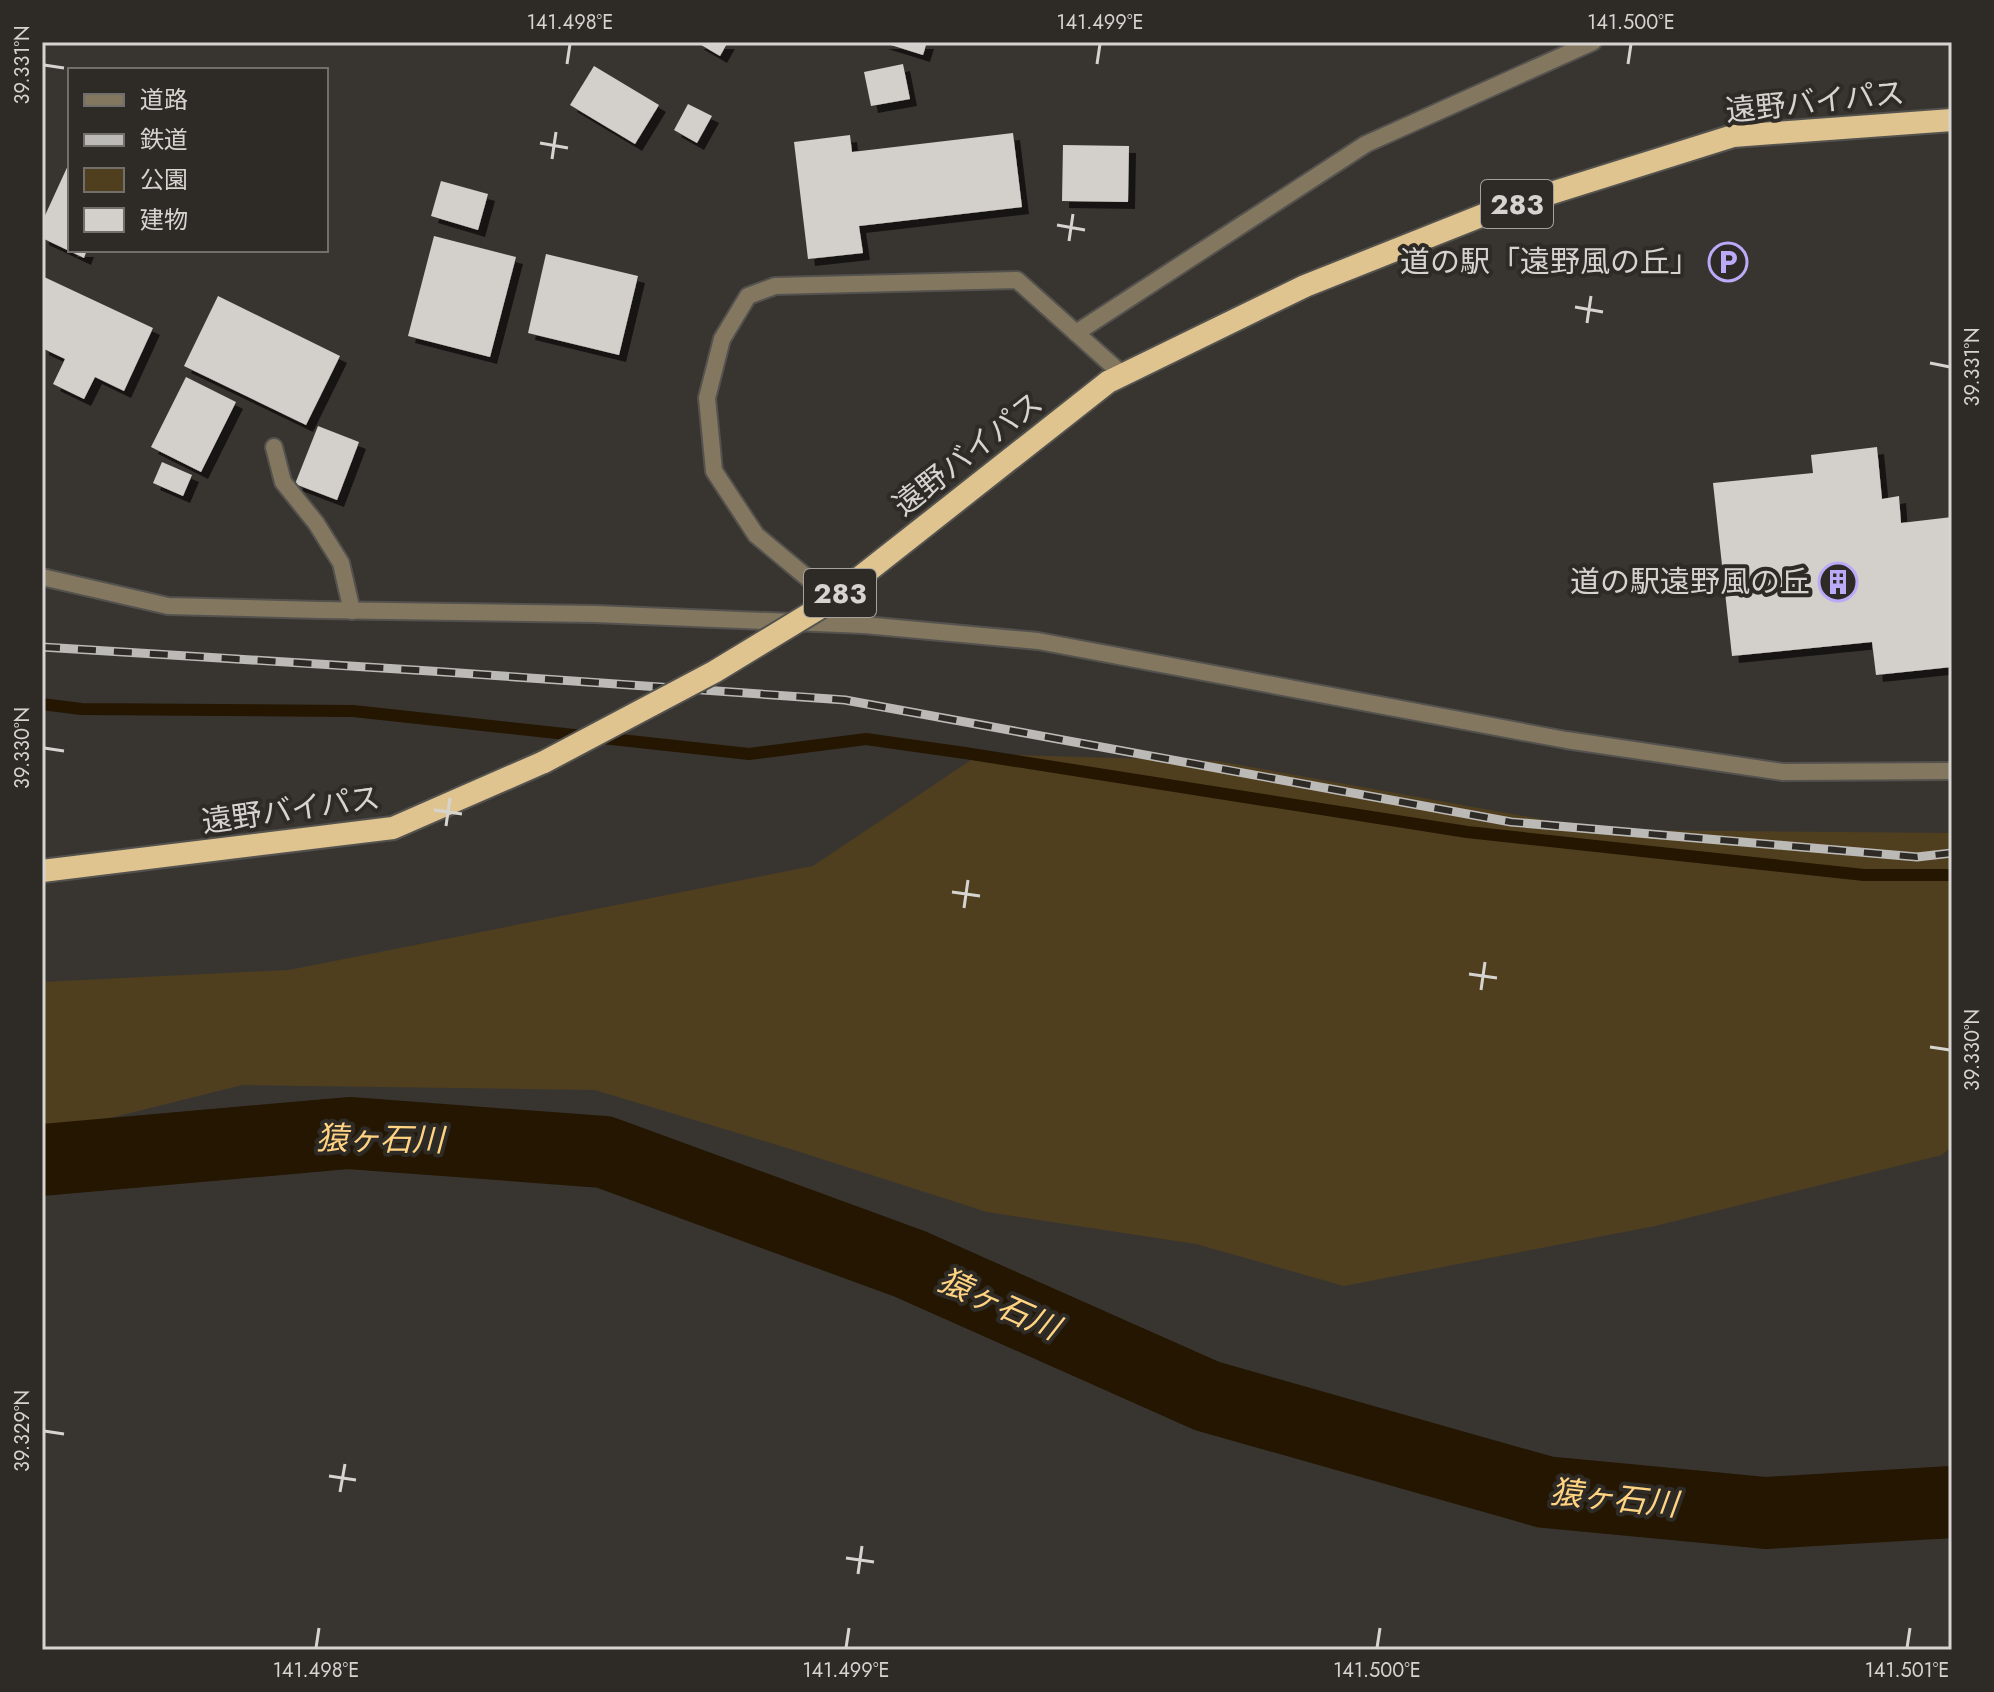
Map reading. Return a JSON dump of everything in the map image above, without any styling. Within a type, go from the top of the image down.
[{"type":"highway","name":"遠野バイパス","points":[[42,871],[393,828],[544,762],[714,672],[826,604],[1116,378],[1305,286],[1491,212],[1733,136],[1952,120]]},
{"type":"street","points":[[1076,333],[1366,144],[1593,42]]},
{"type":"street","points":[[864,625],[756,535],[714,471],[707,398],[722,339],[748,296],[775,286],[1017,280],[1076,333],[1116,378]]},
{"type":"street","points":[[274,447],[283,482],[316,523],[341,563],[352,611]]},
{"type":"street","points":[[42,577],[168,606],[595,614],[864,625],[1038,641],[1566,740],[1783,772],[1952,771]]},
{"type":"green space","points":[[980,754],[1217,761],[1602,830],[1952,833],[1952,1146],[1942,1155],[1655,1226],[1344,1286],[1196,1244],[987,1212],[595,1090],[242,1085],[42,1135],[42,982],[289,970],[813,866]]},
{"type":"building","points":[[696,42],[728,42],[720,56]]},
{"type":"building","points":[[881,42],[927,42],[923,55]]},
{"type":"building","points":[[903,64],[910,99],[871,106],[864,72]]},
{"type":"building","points":[[594,66],[659,105],[635,144],[570,105]]},
{"type":"building","points":[[688,104],[712,116],[697,143],[674,130]]},
{"type":"building","points":[[1013,133],[1022,207],[859,226],[863,253],[808,259],[794,142],[850,135],[852,152]]},
{"type":"building","points":[[1063,145],[1129,146],[1128,202],[1062,201]]},
{"type":"building","points":[[68,165],[68,250],[42,238],[42,222]]},
{"type":"building","points":[[441,181],[488,194],[478,230],[431,216]]},
{"type":"building","points":[[434,236],[516,257],[490,357],[408,336]]},
{"type":"building","points":[[71,252],[86,252],[84,258]]},
{"type":"building","points":[[546,254],[638,276],[619,355],[528,333]]},
{"type":"building","points":[[42,276],[153,328],[124,391],[95,377],[84,399],[53,384],[65,359],[42,348]]},
{"type":"building","points":[[218,296],[340,356],[306,425],[184,366]]},
{"type":"building","points":[[186,377],[236,402],[201,472],[151,447]]},
{"type":"building","points":[[318,426],[359,442],[337,500],[295,484]]},
{"type":"building","name":"道の駅遠野風の丘","points":[[1877,447],[1882,499],[1899,496],[1901,523],[1952,517],[1952,667],[1876,675],[1872,642],[1732,656],[1713,483],[1813,473],[1811,455]]},
{"type":"building","points":[[162,462],[192,475],[183,496],[153,483]]},
{"type":"waterway","points":[[42,704],[81,709],[353,711],[749,754],[866,739],[1467,832],[1864,875],[1952,875]]},
{"type":"waterway","name":"猿ヶ石川","points":[[42,1160],[349,1133],[604,1152],[910,1264],[1207,1396],[1545,1492],[1766,1513],[1952,1502]]},
{"type":"railway","points":[[42,647],[845,700],[1511,822],[1917,857],[1952,853]]},
{"type":"place","name":"道の駅「遠野風の丘」","points":[[1728,262]]},
{"type":"place","name":"道の駅遠野風の丘","points":[[1838,582]]}]
